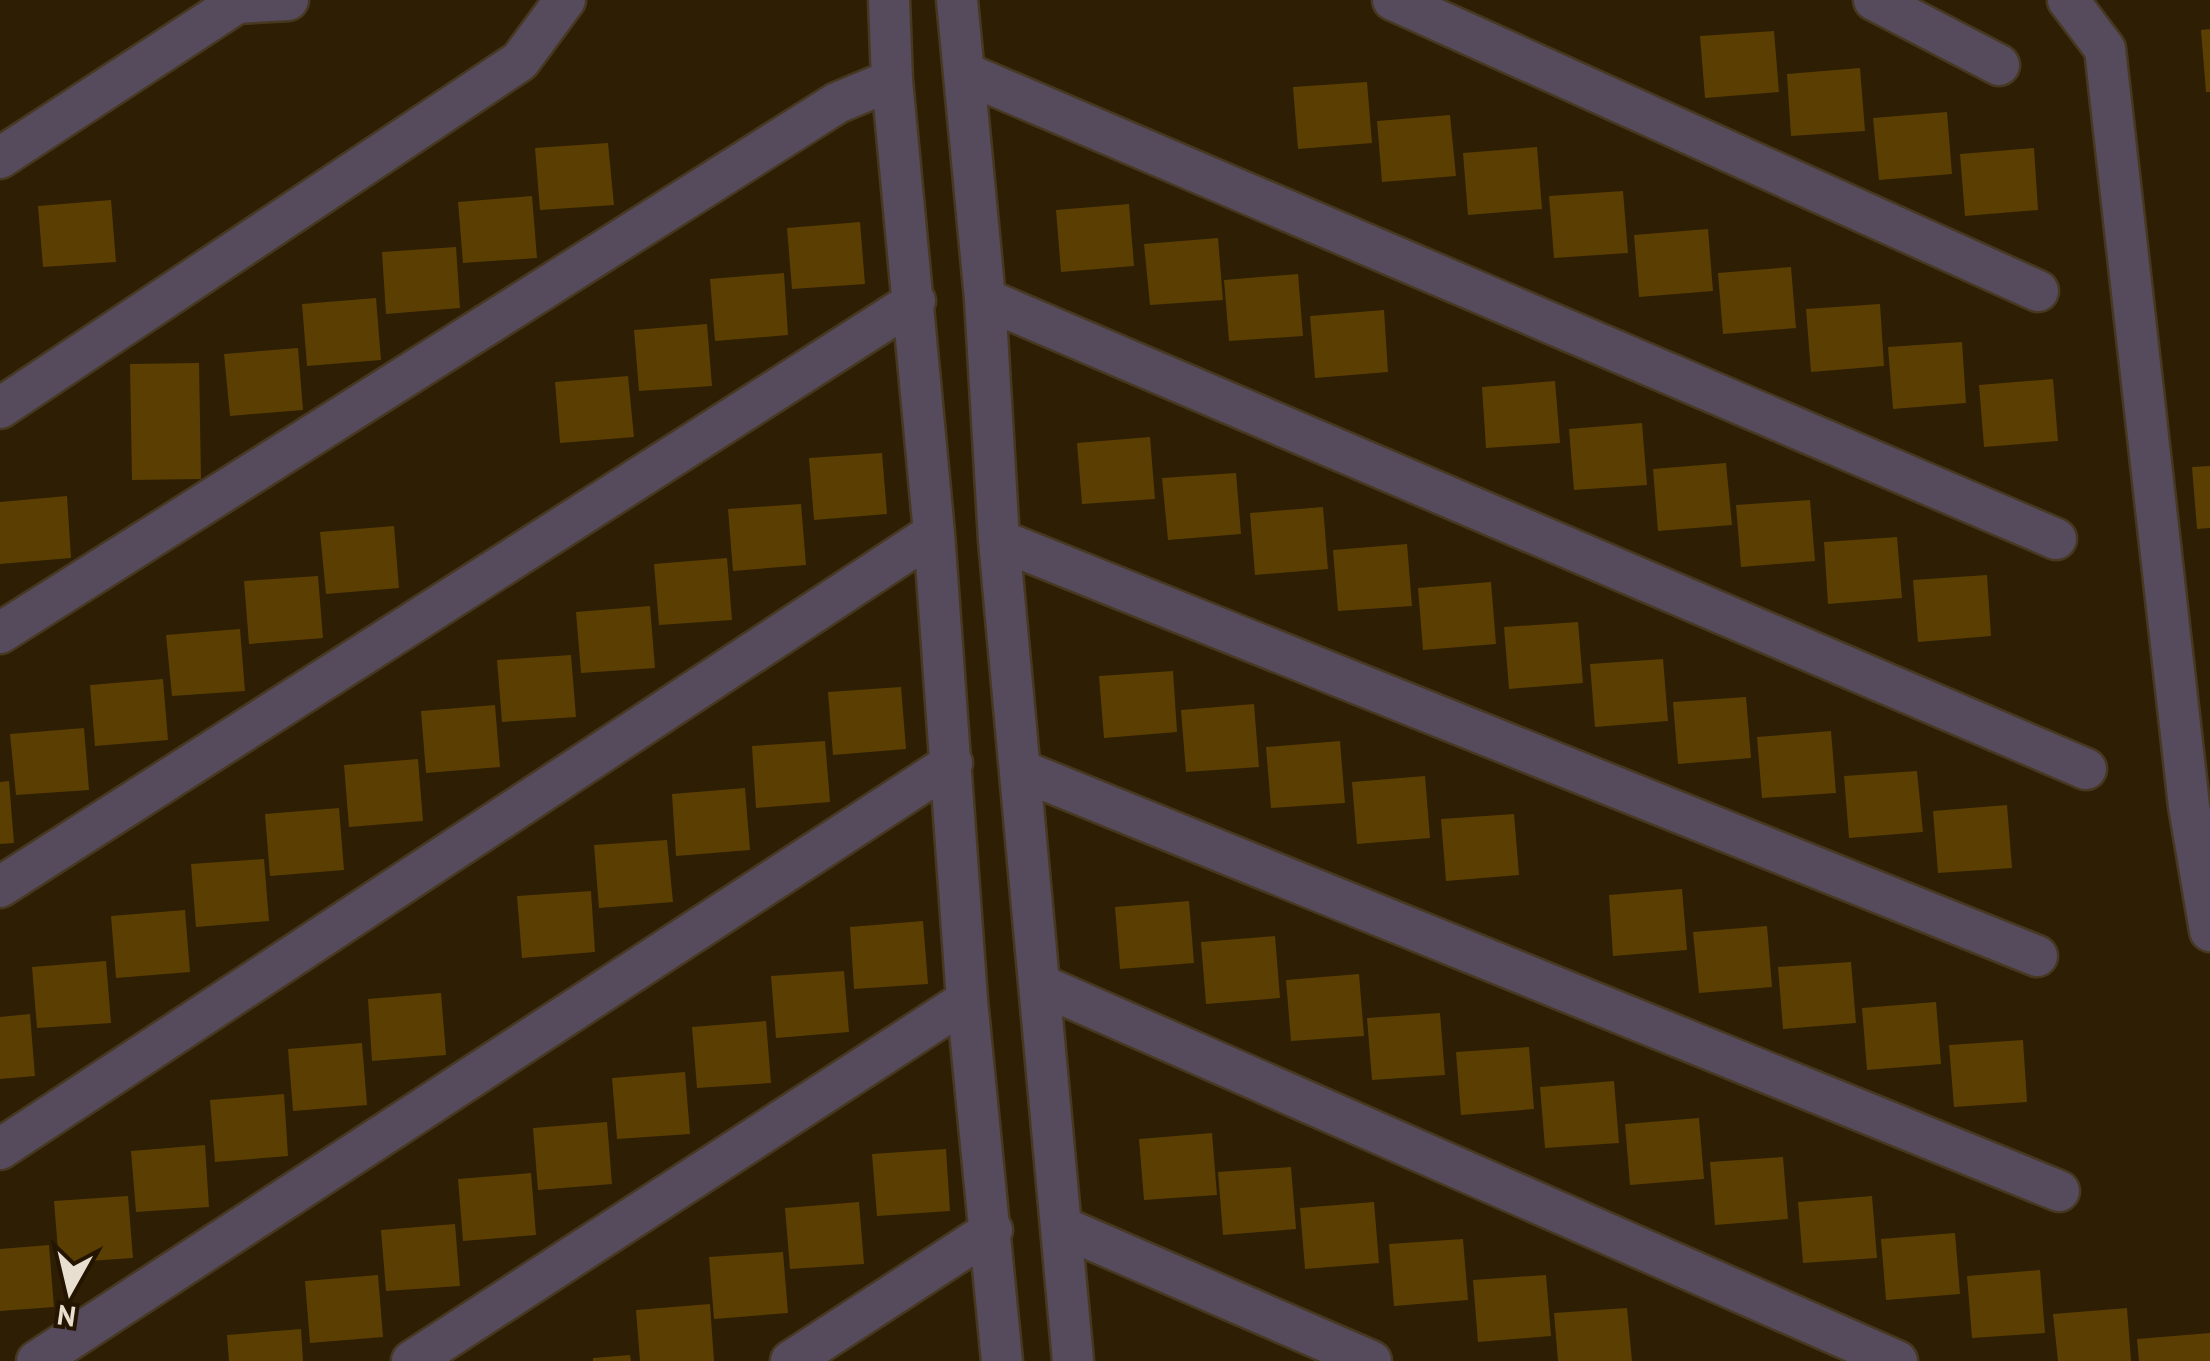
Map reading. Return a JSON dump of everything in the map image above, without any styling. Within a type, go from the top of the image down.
[{"type":"street","points":[[0,158],[237,3],[288,0]]},
{"type":"street","points":[[0,408],[520,60],[565,0]]},
{"type":"street","points":[[890,0],[892,80],[934,533],[967,1000],[1002,1361]]},
{"type":"street","points":[[958,0],[984,299],[998,540],[1073,1361]]},
{"type":"street","points":[[1393,0],[2038,291]]},
{"type":"street","points":[[1874,0],[1999,65]]},
{"type":"street","points":[[2068,0],[2105,49],[2189,806],[2210,931]]},
{"type":"street","points":[[965,73],[2056,539]]},
{"type":"street","points":[[0,633],[837,103],[892,80]]},
{"type":"street","points":[[984,299],[2086,768]]},
{"type":"street","points":[[0,886],[915,301]]},
{"type":"street","points":[[0,1149],[934,533]]},
{"type":"street","points":[[998,540],[2037,956]]},
{"type":"street","points":[[37,1361],[952,763]]},
{"type":"street","points":[[1020,770],[2058,1190]]},
{"type":"street","points":[[1041,985],[1897,1361]]},
{"type":"street","points":[[412,1361],[967,1000]]},
{"type":"street","points":[[1062,1227],[1372,1361]]},
{"type":"street","points":[[792,1361],[992,1230]]},
{"type":"building","points":[[2210,29],[2210,92],[2206,92],[2201,30]]},
{"type":"building","points":[[1774,31],[1779,92],[1705,98],[1700,36]]},
{"type":"building","points":[[1860,68],[1865,131],[1791,136],[1787,74]]},
{"type":"building","points":[[1367,82],[1372,143],[1298,149],[1293,87]]},
{"type":"building","points":[[1947,112],[1952,174],[1879,180],[1873,118]]},
{"type":"building","points":[[1450,115],[1456,176],[1382,182],[1377,121]]},
{"type":"building","points":[[608,143],[614,205],[540,210],[535,148]]},
{"type":"building","points":[[1537,147],[1542,209],[1468,215],[1463,153]]},
{"type":"building","points":[[2034,148],[2038,210],[1965,216],[1960,154]]},
{"type":"building","points":[[1623,191],[1628,253],[1554,258],[1549,196]]},
{"type":"building","points":[[532,196],[537,258],[463,263],[458,202]]},
{"type":"building","points":[[111,200],[116,262],[43,267],[38,206]]},
{"type":"building","points":[[1129,204],[1134,266],[1061,272],[1056,210]]},
{"type":"building","points":[[860,222],[865,284],[792,289],[787,228]]},
{"type":"building","points":[[1708,229],[1713,291],[1639,297],[1634,235]]},
{"type":"building","points":[[1218,238],[1223,300],[1150,305],[1144,244]]},
{"type":"building","points":[[456,247],[460,308],[386,314],[382,252]]},
{"type":"building","points":[[1791,267],[1796,328],[1723,334],[1718,273]]},
{"type":"building","points":[[784,273],[788,335],[715,341],[710,279]]},
{"type":"building","points":[[1298,274],[1303,336],[1229,341],[1224,280]]},
{"type":"building","points":[[376,298],[381,360],[307,366],[302,304]]},
{"type":"building","points":[[1880,304],[1884,366],[1811,372],[1806,309]]},
{"type":"building","points":[[1384,310],[1388,372],[1315,378],[1310,316]]},
{"type":"building","points":[[707,324],[712,386],[639,391],[634,330]]},
{"type":"building","points":[[1962,342],[1966,403],[1893,409],[1888,347]]},
{"type":"building","points":[[298,348],[303,410],[230,416],[224,354]]},
{"type":"building","points":[[199,363],[201,479],[132,480],[130,364]]},
{"type":"building","points":[[628,376],[634,437],[560,443],[555,382]]},
{"type":"building","points":[[2053,379],[2058,441],[1984,447],[1979,385]]},
{"type":"building","points":[[1555,381],[1560,443],[1486,448],[1482,387]]},
{"type":"building","points":[[1642,423],[1647,485],[1574,490],[1569,429]]},
{"type":"building","points":[[1150,437],[1155,499],[1082,504],[1077,443]]},
{"type":"building","points":[[882,453],[887,514],[814,520],[809,458]]},
{"type":"building","points":[[1726,463],[1732,525],[1658,531],[1653,469]]},
{"type":"building","points":[[2210,466],[2210,528],[2197,529],[2192,467]]},
{"type":"building","points":[[1236,473],[1241,534],[1168,540],[1162,478]]},
{"type":"building","points":[[67,496],[71,558],[0,564],[0,502]]},
{"type":"building","points":[[1810,500],[1815,561],[1741,567],[1736,505]]},
{"type":"building","points":[[801,504],[806,565],[733,571],[728,509]]},
{"type":"building","points":[[1323,507],[1328,569],[1255,575],[1250,513]]},
{"type":"building","points":[[394,526],[399,588],[326,594],[320,532]]},
{"type":"building","points":[[1897,537],[1902,598],[1828,604],[1824,542]]},
{"type":"building","points":[[1407,544],[1412,606],[1338,611],[1333,550]]},
{"type":"building","points":[[727,558],[732,620],[659,625],[654,564]]},
{"type":"building","points":[[1987,575],[1991,636],[1918,642],[1913,580]]},
{"type":"building","points":[[318,576],[323,638],[249,644],[244,581]]},
{"type":"building","points":[[1491,582],[1496,644],[1423,650],[1418,588]]},
{"type":"building","points":[[650,606],[655,668],[581,673],[576,612]]},
{"type":"building","points":[[1578,622],[1583,683],[1509,689],[1504,627]]},
{"type":"building","points":[[240,629],[245,691],[172,696],[166,635]]},
{"type":"building","points":[[571,655],[576,717],[502,722],[497,660]]},
{"type":"building","points":[[1663,659],[1668,721],[1595,727],[1590,664]]},
{"type":"building","points":[[1173,671],[1177,732],[1104,738],[1099,676]]},
{"type":"building","points":[[163,679],[168,740],[95,746],[90,685]]},
{"type":"building","points":[[901,687],[906,749],[833,755],[828,692]]},
{"type":"building","points":[[1746,697],[1751,758],[1678,764],[1673,702]]},
{"type":"building","points":[[1254,704],[1259,767],[1186,772],[1181,710]]},
{"type":"building","points":[[495,705],[500,767],[426,773],[421,711]]},
{"type":"building","points":[[84,728],[89,790],[16,795],[10,734]]},
{"type":"building","points":[[1831,731],[1836,793],[1762,798],[1757,737]]},
{"type":"building","points":[[825,741],[830,802],[756,808],[752,746]]},
{"type":"building","points":[[1340,741],[1345,803],[1271,808],[1266,747]]},
{"type":"building","points":[[418,759],[423,821],[349,827],[344,765]]},
{"type":"building","points":[[1917,771],[1923,832],[1849,838],[1844,776]]},
{"type":"building","points":[[1425,776],[1430,838],[1357,844],[1352,782]]},
{"type":"building","points":[[9,781],[14,843],[0,844],[0,782]]},
{"type":"building","points":[[745,788],[750,850],[676,856],[672,794]]},
{"type":"building","points":[[2007,805],[2012,868],[1938,873],[1933,811]]},
{"type":"building","points":[[339,808],[344,870],[270,876],[265,814]]},
{"type":"building","points":[[1514,814],[1519,875],[1446,881],[1441,819]]},
{"type":"building","points":[[667,840],[673,902],[599,908],[594,845]]},
{"type":"building","points":[[264,859],[269,921],[196,927],[191,864]]},
{"type":"building","points":[[1682,889],[1687,950],[1613,956],[1609,895]]},
{"type":"building","points":[[591,891],[595,952],[522,958],[517,896]]},
{"type":"building","points":[[1189,901],[1194,963],[1120,969],[1115,907]]},
{"type":"building","points":[[185,910],[190,972],[116,978],[111,916]]},
{"type":"building","points":[[923,921],[928,984],[854,989],[850,927]]},
{"type":"building","points":[[1767,926],[1772,987],[1699,993],[1693,932]]},
{"type":"building","points":[[1275,936],[1280,998],[1206,1004],[1201,942]]},
{"type":"building","points":[[106,961],[111,1023],[37,1028],[32,967]]},
{"type":"building","points":[[1851,962],[1856,1023],[1783,1029],[1778,967]]},
{"type":"building","points":[[844,971],[849,1032],[776,1038],[771,976]]},
{"type":"building","points":[[1359,974],[1364,1036],[1291,1041],[1286,980]]},
{"type":"building","points":[[441,993],[446,1055],[372,1061],[368,999]]},
{"type":"building","points":[[1936,1002],[1941,1064],[1867,1070],[1862,1008]]},
{"type":"building","points":[[1440,1013],[1445,1075],[1372,1080],[1367,1018]]},
{"type":"building","points":[[30,1014],[35,1076],[0,1079],[0,1017]]},
{"type":"building","points":[[766,1021],[771,1083],[697,1088],[692,1027]]},
{"type":"building","points":[[2023,1040],[2027,1102],[1954,1107],[1949,1045]]},
{"type":"building","points":[[362,1043],[367,1105],[293,1111],[288,1049]]},
{"type":"building","points":[[1529,1047],[1534,1109],[1461,1115],[1456,1052]]},
{"type":"building","points":[[685,1072],[690,1134],[617,1139],[612,1078]]},
{"type":"building","points":[[1614,1081],[1619,1143],[1545,1148],[1540,1087]]},
{"type":"building","points":[[284,1094],[288,1156],[215,1162],[210,1100]]},
{"type":"building","points":[[1699,1118],[1704,1179],[1630,1185],[1625,1124]]},
{"type":"building","points":[[607,1122],[612,1184],[538,1190],[533,1128]]},
{"type":"building","points":[[1212,1133],[1217,1195],[1144,1200],[1139,1139]]},
{"type":"building","points":[[205,1145],[209,1207],[136,1212],[131,1151]]},
{"type":"building","points":[[946,1149],[950,1211],[877,1216],[872,1154]]},
{"type":"building","points":[[1783,1157],[1788,1219],[1715,1225],[1710,1162]]},
{"type":"building","points":[[1291,1167],[1296,1229],[1223,1235],[1218,1172]]},
{"type":"building","points":[[531,1173],[536,1235],[463,1241],[458,1179]]},
{"type":"building","points":[[128,1196],[133,1258],[59,1263],[54,1201]]},
{"type":"building","points":[[1872,1196],[1877,1258],[1803,1263],[1798,1202]]},
{"type":"building","points":[[859,1202],[864,1264],[790,1269],[785,1208]]},
{"type":"building","points":[[1374,1202],[1379,1263],[1305,1269],[1300,1208]]},
{"type":"building","points":[[455,1224],[460,1286],[386,1291],[381,1230]]},
{"type":"building","points":[[1955,1233],[1960,1294],[1886,1300],[1881,1239]]},
{"type":"building","points":[[1463,1239],[1468,1300],[1394,1306],[1389,1244]]},
{"type":"building","points":[[49,1245],[54,1307],[0,1311],[0,1249]]},
{"type":"building","points":[[783,1252],[788,1313],[714,1319],[709,1257]]},
{"type":"building","points":[[2040,1270],[2045,1333],[1972,1338],[1967,1276]]},
{"type":"building","points":[[378,1275],[383,1337],[310,1343],[305,1281]]},
{"type":"building","points":[[1546,1275],[1551,1336],[1478,1342],[1473,1280]]},
{"type":"building","points":[[710,1304],[714,1361],[640,1361],[636,1310]]},
{"type":"building","points":[[1627,1308],[1632,1361],[1558,1361],[1554,1313]]},
{"type":"building","points":[[2127,1308],[2131,1361],[2058,1361],[2053,1314]]},
{"type":"building","points":[[301,1329],[303,1361],[229,1361],[227,1335]]},
{"type":"building","points":[[2210,1333],[2210,1361],[2139,1361],[2137,1339]]},
{"type":"building","points":[[630,1355],[631,1361],[593,1361],[593,1358]]}]
